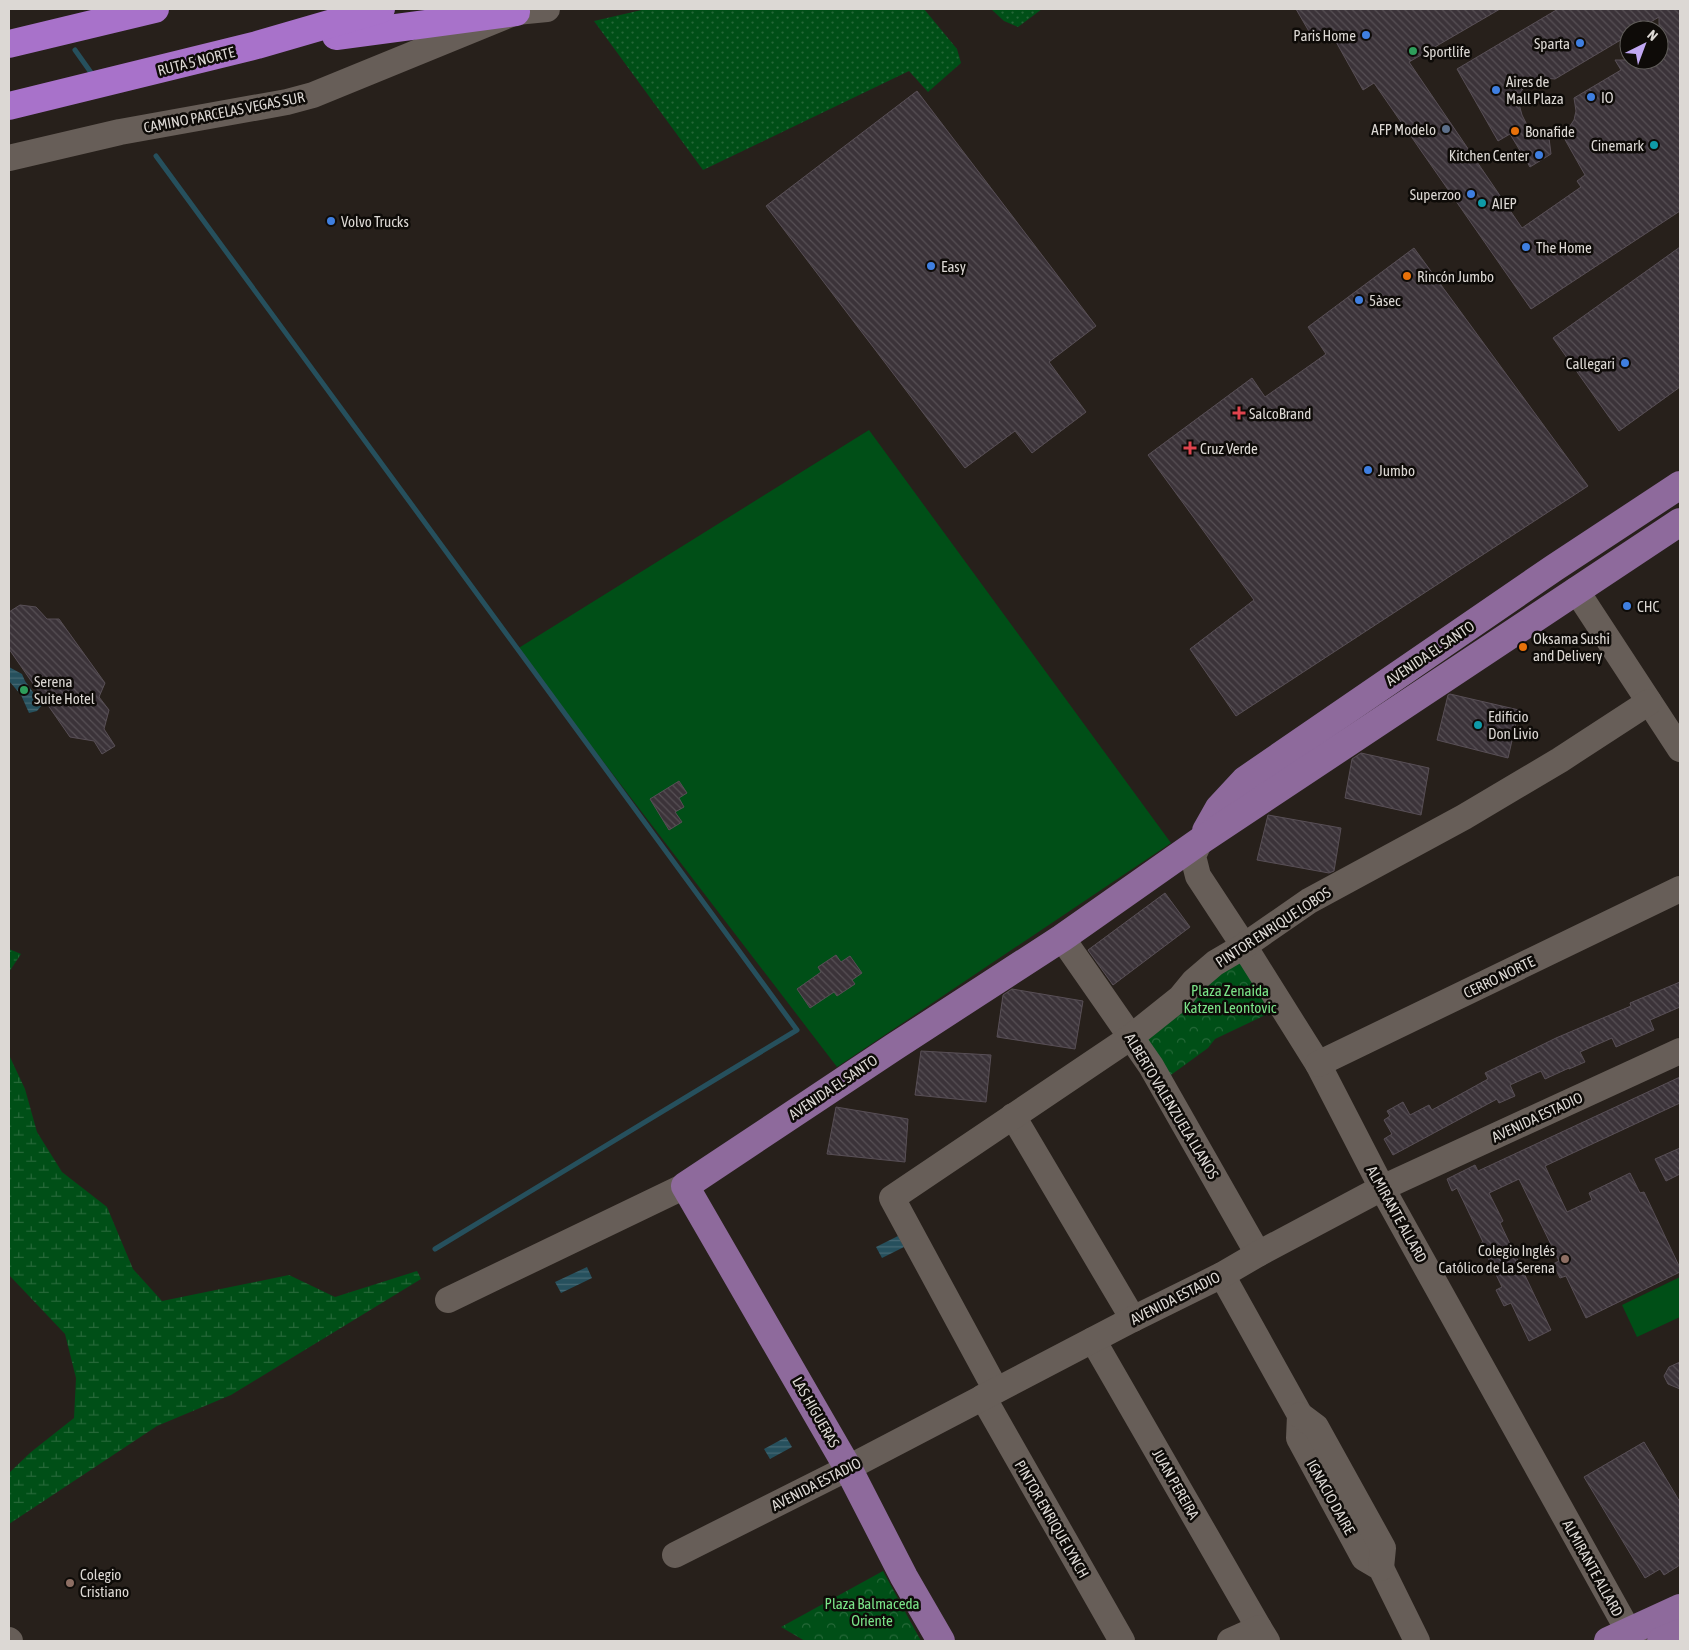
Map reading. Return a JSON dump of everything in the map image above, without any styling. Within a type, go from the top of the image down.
[{"type":"highway","points":[[9,44],[155,9]]},
{"type":"highway","name":"RUTA 5 NORTE","points":[[9,106],[257,46],[380,9]]},
{"type":"highway","points":[[257,46],[516,12]]},
{"type":"main road","name":"AVENIDA EL SANTO","points":[[1200,841],[1219,808],[1245,780],[1554,568],[1680,485]]},
{"type":"main road","name":"AVENIDA EL SANTO","points":[[686,1186],[894,1046],[1062,938],[1200,841],[1680,522]]},
{"type":"main road","name":"LAS HIGUERAS","points":[[686,1186],[848,1468],[904,1577],[941,1641]]},
{"type":"main road","points":[[1624,1638],[1680,1608]]},
{"type":"main road","points":[[1661,1641],[1680,1633]]},
{"type":"street","name":"CAMINO PARCELAS VEGAS SUR","points":[[9,158],[120,132],[287,102],[313,95],[516,12],[547,9]]},
{"type":"street","points":[[1576,590],[1680,749]]},
{"type":"street","name":"PINTOR ENRIQUE LOBOS","points":[[892,1198],[1130,1037],[1180,998],[1194,981],[1215,963],[1244,946],[1309,901],[1464,817],[1560,760],[1649,702]]},
{"type":"street","name":"ALMIRANTE ALLARD","points":[[1200,841],[1193,856],[1198,876],[1318,1064],[1382,1188],[1624,1638]]},
{"type":"street","name":"CERRO NORTE","points":[[1318,1064],[1680,890]]},
{"type":"street","name":"ALBERTO VALENZUELA LLANOS","points":[[1062,938],[1151,1066],[1258,1254]]},
{"type":"street","name":"AVENIDA ESTADIO","points":[[675,1555],[1222,1275],[1382,1188],[1680,1052]]},
{"type":"street","points":[[1013,1116],[1134,1319]]},
{"type":"street","name":"AVENIDA EL SANTO","points":[[448,1300],[686,1186]]},
{"type":"street","name":"PINTOR ENRIQUE LYNCH","points":[[892,1198],[989,1394],[1122,1641]]},
{"type":"street","name":"IGNACIO DAIRE","points":[[1222,1275],[1300,1415],[1299,1438],[1364,1558],[1381,1568],[1417,1641]]},
{"type":"street","name":"JUAN PEREIRA","points":[[1093,1340],[1263,1635],[1230,1641]]},
{"type":"green space","points":[[646,9],[924,9],[957,49],[961,63],[928,92],[909,71],[703,170],[594,21]]},
{"type":"green space","points":[[991,9],[1042,9],[1018,27],[1004,21]]},
{"type":"green space","points":[[869,430],[1171,843],[837,1067],[517,649]]},
{"type":"green space","points":[[9,949],[21,954],[9,972]]},
{"type":"green space","name":"Plaza Zenaida Katzen Leontovic","points":[[1239,959],[1276,1010],[1215,1039],[1208,1048],[1164,1080],[1140,1033]]},
{"type":"green space","points":[[9,1055],[25,1089],[37,1132],[62,1172],[107,1207],[133,1269],[162,1301],[289,1275],[335,1297],[417,1271],[421,1279],[231,1395],[157,1426],[9,1524],[9,1473],[31,1452],[74,1418],[76,1378],[65,1334],[9,1275]]},
{"type":"green space","points":[[1680,1277],[1680,1317],[1637,1337],[1622,1305]]},
{"type":"green space","name":"Plaza Balmaceda Oriente","points":[[883,1571],[921,1641],[805,1641],[781,1627]]},
{"type":"water","name":"Serena Suite Hotel","points":[[9,667],[22,674],[42,705],[37,711],[29,713],[21,695],[9,681]]},
{"type":"water","points":[[898,1236],[904,1247],[882,1258],[876,1247]]},
{"type":"water","points":[[587,1267],[592,1278],[561,1293],[555,1282]]},
{"type":"water","points":[[786,1437],[792,1447],[770,1459],[764,1449]]},
{"type":"building","points":[[1296,9],[1500,9],[1409,62],[1522,228],[1581,187],[1577,181],[1585,175],[1563,136],[1574,120],[1576,111],[1574,98],[1621,70],[1669,70],[1669,20],[1659,20],[1659,17],[1654,20],[1619,20],[1619,41],[1555,79],[1544,78],[1526,85],[1519,94],[1522,115],[1531,128],[1540,131],[1548,130],[1551,154],[1530,167],[1510,134],[1498,141],[1457,69],[1558,9],[1680,9],[1680,211],[1531,309],[1374,83],[1363,90],[1330,31],[1314,40]]},
{"type":"building","name":"Easy","points":[[917,91],[1096,326],[1049,362],[1086,412],[1032,453],[1015,431],[965,468],[766,206]]},
{"type":"building","name":"Callegari","points":[[1680,247],[1680,387],[1619,431],[1553,338]]},
{"type":"building","name":"Jumbo","points":[[1414,248],[1588,486],[1236,716],[1190,649],[1254,600],[1148,455],[1252,378],[1265,397],[1326,354],[1308,327]]},
{"type":"building","points":[[20,605],[36,607],[47,619],[59,619],[105,683],[99,697],[109,710],[104,729],[115,746],[102,754],[94,741],[70,737],[9,649],[9,612]]},
{"type":"building","name":"Edificio Don Livio","points":[[1448,695],[1519,710],[1508,758],[1437,740]]},
{"type":"building","points":[[1361,753],[1429,768],[1421,815],[1345,798],[1352,759]]},
{"type":"building","points":[[679,781],[687,793],[679,798],[684,807],[675,812],[682,822],[669,830],[650,799]]},
{"type":"building","points":[[1268,815],[1341,828],[1334,871],[1329,873],[1257,860]]},
{"type":"building","points":[[1165,893],[1190,927],[1113,985],[1088,950]]},
{"type":"building","points":[[836,955],[841,962],[850,956],[862,973],[852,980],[855,984],[837,996],[834,992],[810,1008],[797,989],[821,972],[818,967]]},
{"type":"building","points":[[1680,982],[1680,1007],[1650,1020],[1654,1030],[1616,1047],[1612,1038],[1580,1052],[1585,1062],[1545,1079],[1541,1071],[1510,1085],[1515,1096],[1499,1103],[1497,1099],[1393,1155],[1384,1139],[1392,1134],[1384,1120],[1390,1116],[1387,1111],[1403,1102],[1410,1115],[1429,1105],[1432,1110],[1488,1079],[1485,1073],[1556,1038],[1631,1006],[1630,1003]]},
{"type":"building","points":[[1012,989],[1083,1001],[1075,1049],[997,1037],[1003,995]]},
{"type":"building","points":[[921,1051],[991,1055],[986,1102],[915,1095]]},
{"type":"building","points":[[1680,1077],[1680,1103],[1545,1166],[1567,1212],[1592,1200],[1589,1193],[1630,1173],[1640,1193],[1644,1192],[1680,1268],[1680,1272],[1586,1318],[1566,1276],[1560,1278],[1553,1264],[1559,1261],[1519,1179],[1489,1193],[1503,1221],[1500,1223],[1551,1330],[1529,1341],[1511,1303],[1504,1306],[1496,1290],[1502,1287],[1481,1243],[1483,1242],[1457,1188],[1452,1191],[1447,1179],[1475,1165],[1478,1171]]},
{"type":"building","points":[[836,1107],[908,1119],[905,1162],[827,1154]]},
{"type":"building","points":[[1680,1148],[1680,1174],[1666,1181],[1655,1159]]},
{"type":"building","points":[[1680,1362],[1680,1389],[1668,1384],[1664,1376],[1669,1367]]},
{"type":"building","points":[[1644,1442],[1680,1502],[1680,1565],[1664,1575],[1660,1569],[1645,1578],[1584,1477]]},
{"type":"waterway","points":[[75,50],[92,74]]},
{"type":"waterway","points":[[156,156],[797,1030],[435,1249]]},
{"type":"place","name":"Paris Home","points":[[1366,35]]},
{"type":"place","name":"Sparta","points":[[1580,43]]},
{"type":"place","name":"Sportlife","points":[[1413,51]]},
{"type":"place","name":"Aires de Mall Plaza","points":[[1496,90]]},
{"type":"place","name":"IO","points":[[1591,97]]},
{"type":"place","name":"AFP Modelo","points":[[1446,129]]},
{"type":"place","name":"Bonafide","points":[[1515,131]]},
{"type":"place","name":"Cinemark","points":[[1654,145]]},
{"type":"place","name":"Kitchen Center","points":[[1539,155]]},
{"type":"place","name":"Superzoo","points":[[1471,194]]},
{"type":"place","name":"AIEP","points":[[1482,203]]},
{"type":"place","name":"Volvo Trucks","points":[[331,221]]},
{"type":"place","name":"The Home","points":[[1526,247]]},
{"type":"place","name":"Easy","points":[[931,266]]},
{"type":"place","name":"Rincón Jumbo","points":[[1407,276]]},
{"type":"place","name":"5àsec","points":[[1359,300]]},
{"type":"place","name":"Callegari","points":[[1625,363]]},
{"type":"place","name":"SalcoBrand","points":[[1239,413]]},
{"type":"place","name":"Cruz Verde","points":[[1190,448]]},
{"type":"place","name":"Jumbo","points":[[1368,470]]},
{"type":"place","name":"CHC","points":[[1627,606]]},
{"type":"place","name":"Oksama Sushi and Delivery","points":[[1523,647]]},
{"type":"place","name":"Serena Suite Hotel","points":[[24,690]]},
{"type":"place","name":"Edificio Don Livio","points":[[1478,725]]},
{"type":"place","name":"Colegio Inglés Católico de La Serena","points":[[1565,1259]]},
{"type":"place","name":"Colegio Cristiano","points":[[70,1583]]}]
